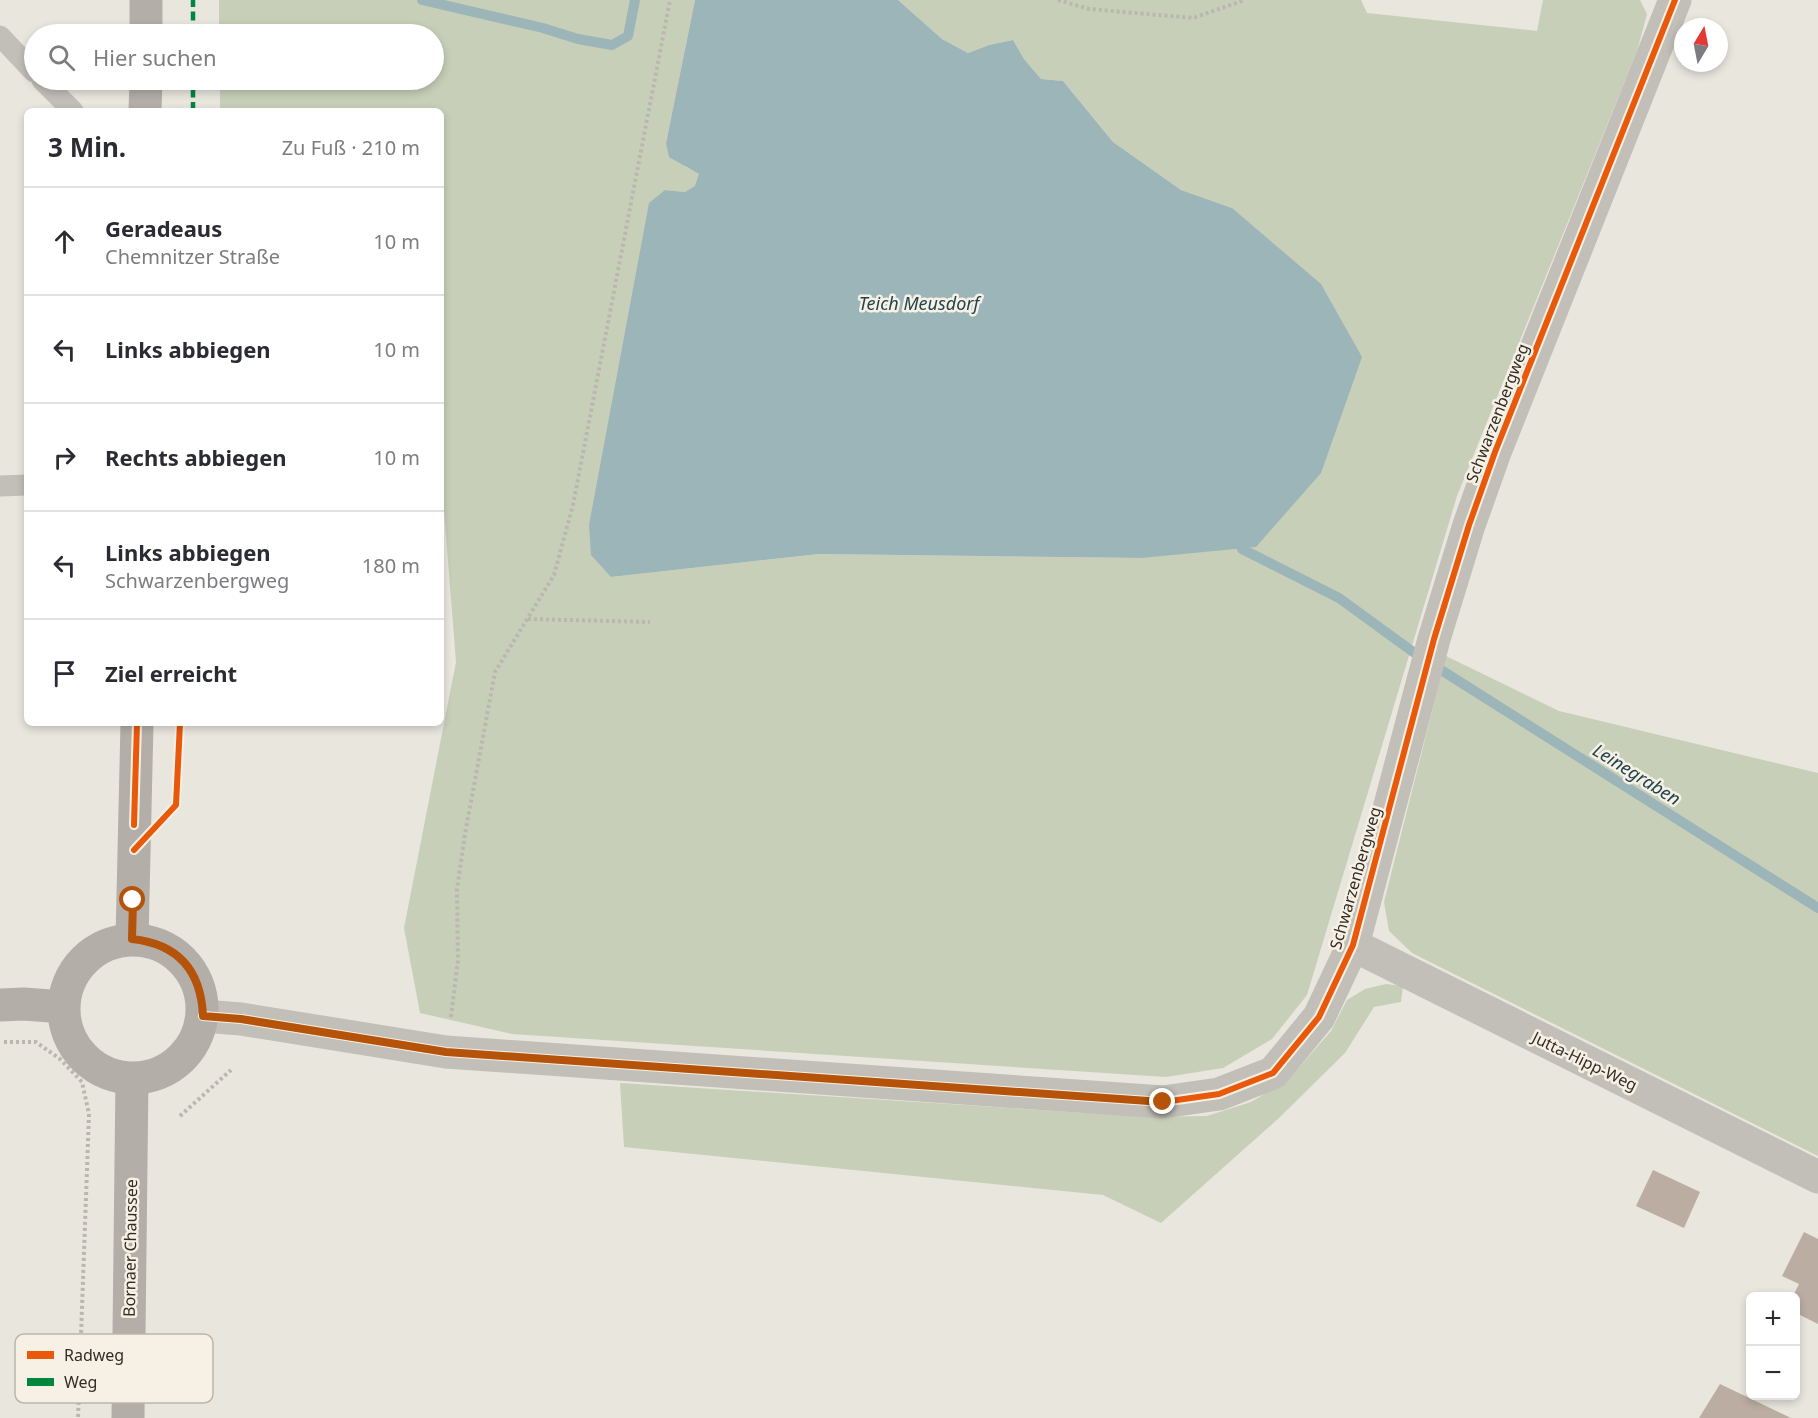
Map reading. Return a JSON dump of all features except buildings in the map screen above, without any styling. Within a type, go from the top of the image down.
[{"type":"main road","points":[[146,0],[146,24]]},
{"type":"main road","points":[[145,108],[146,90]]},
{"type":"main road","points":[[132,939],[137,726]]},
{"type":"main road","points":[[132,939],[161,945],[181,958],[197,981],[202,997],[203,1016],[190,1050],[175,1064],[153,1075],[132,1078],[105,1073],[86,1059],[68,1034],[64,1022],[64,1007],[67,986],[72,975],[87,956],[113,942],[132,939]]},
{"type":"main road","points":[[0,1005],[64,1007]]},
{"type":"main road","name":"Bornaer Chaussee","points":[[129,1334],[132,1078]]},
{"type":"main road","name":"Bornaer Chaussee","points":[[128,1403],[128,1418]]},
{"type":"street","name":"Schwarzenbergweg","points":[[203,1016],[241,1019],[446,1052],[1163,1102],[1219,1094],[1273,1073],[1319,1017],[1353,945],[1434,639],[1469,525],[1495,452],[1675,0]]},
{"type":"street","name":"Jutta-Hipp-Weg","points":[[1353,945],[1818,1177]]},
{"type":"lane","points":[[0,36],[24,61]]},
{"type":"lane","points":[[52,90],[70,108]]},
{"type":"lane","points":[[0,486],[24,485]]},
{"type":"path","points":[[451,1018],[458,960],[459,878],[495,672],[555,575],[573,505],[670,0]]},
{"type":"path","points":[[1058,0],[1089,9],[1193,18],[1245,0]]},
{"type":"path","points":[[527,619],[650,622]]},
{"type":"path","points":[[0,1042],[36,1042],[60,1059],[81,1082],[89,1114],[81,1334]]},
{"type":"path","points":[[180,1116],[231,1070]]},
{"type":"path","points":[[78,1418],[79,1403]]},
{"type":"green space","points":[[219,0],[695,0],[666,143],[686,167],[700,174],[696,186],[685,192],[665,190],[611,577],[819,554],[1141,558],[1232,208],[1181,190],[1113,142],[1063,81],[1041,79],[1024,59],[1013,40],[989,45],[968,53],[942,39],[898,0],[1361,0],[1367,13],[1537,31],[1543,0],[1640,0],[1647,14],[1637,51],[1457,496],[1307,995],[1272,1039],[1223,1068],[1166,1077],[512,1034],[420,1013],[404,928],[456,662],[444,511],[444,108],[220,108],[220,90],[444,90],[444,24],[219,24]]},
{"type":"green space","points":[[1446,656],[1559,711],[1818,773],[1818,1156],[1412,953],[1389,931],[1384,902]]},
{"type":"green space","points":[[1386,984],[1403,986],[1401,1002],[1374,1007],[1345,1053],[1279,1118],[1161,1223],[1103,1195],[624,1147],[620,1083],[1150,1117],[1207,1116],[1251,1102],[1288,1080],[1331,1031],[1347,1000],[1365,989]]},
{"type":"water","name":"Teich Meusdorf","points":[[695,0],[898,0],[942,39],[968,53],[989,45],[1013,40],[1024,59],[1041,79],[1063,81],[1113,142],[1181,190],[1232,208],[1321,284],[1362,357],[1321,473],[1256,547],[1141,558],[819,554],[611,577],[591,555],[589,525],[649,203],[665,190],[685,192],[695,186],[699,174],[669,157],[666,143]]},
{"type":"waterway","name":"Leinegraben","points":[[422,0],[543,28],[578,39],[612,45],[628,36],[635,0]]},
{"type":"waterway","name":"Leinegraben","points":[[1242,549],[1339,598],[1416,654]]},
{"type":"waterway","name":"Leinegraben","points":[[1438,668],[1818,908]]},
{"type":"marked path","points":[[193,0],[193,24]]},
{"type":"marked path","points":[[193,90],[193,108]]},
{"type":"cycle path","points":[[203,1016],[241,1019],[446,1052],[1163,1102],[1219,1094],[1273,1073],[1319,1017],[1353,945],[1434,639],[1469,525],[1495,452],[1675,0]]},
{"type":"cycle path","points":[[134,825],[137,726]]},
{"type":"cycle path","points":[[134,850],[176,805],[180,726]]},
{"type":"route","points":[[133,900],[132,939],[161,945],[181,958],[197,981],[202,997],[203,1016],[241,1019],[446,1052],[1163,1102]]}]
